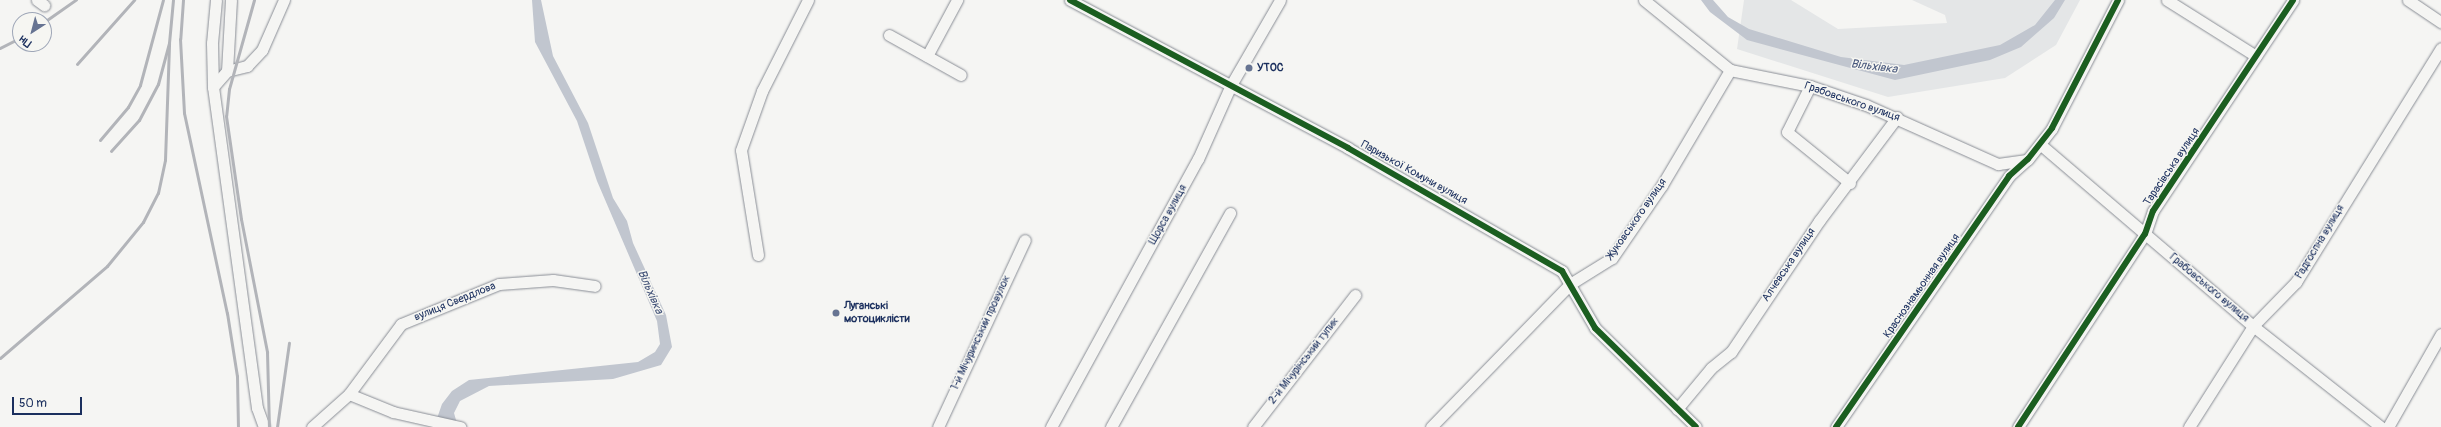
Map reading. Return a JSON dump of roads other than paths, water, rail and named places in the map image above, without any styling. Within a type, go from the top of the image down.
[{"type":"street","points":[[216,0],[212,43],[214,87],[257,408],[264,427]]},
{"type":"street","points":[[227,72],[231,0]]},
{"type":"street","points":[[214,87],[227,72],[247,66],[262,50],[284,0]]},
{"type":"street","points":[[758,255],[741,150],[762,91],[808,0]]},
{"type":"street","points":[[927,56],[957,0]]},
{"type":"street","name":"Паризької Комуни вулиця","points":[[1070,0],[1231,85],[1522,246],[1562,271],[1595,328],[1696,427]]},
{"type":"street","name":"Щорса вулиця","points":[[1051,427],[1198,159],[1231,85],[1280,0]]},
{"type":"street","name":"Грабовського вулиця","points":[[1644,0],[1730,70],[1810,86],[1897,117],[1998,164],[2028,160]]},
{"type":"street","name":"Краснознамьонная вулиця","points":[[1836,427],[2009,176],[2028,160],[2041,145],[2118,0]]},
{"type":"street","points":[[2167,0],[2256,56]]},
{"type":"street","name":"Тарасівська вулиця","points":[[2018,427],[2145,234],[2153,211],[2293,0]]},
{"type":"street","points":[[2408,0],[2441,22]]},
{"type":"street","points":[[889,35],[961,75]]},
{"type":"street","name":"Радгоспна вулиця","points":[[2189,427],[2253,326],[2296,282],[2441,48]]},
{"type":"street","name":"Жуковського вулиця","points":[[1431,427],[1570,284],[1612,258],[1662,185],[1730,70]]},
{"type":"street","points":[[1810,86],[1787,132],[1850,183]]},
{"type":"street","name":"Алчевська вулиця","points":[[1678,409],[1711,368],[1731,352],[1819,221],[1850,183],[1897,117]]},
{"type":"street","name":"Грабовського вулиця","points":[[2041,145],[2253,326],[2381,427]]},
{"type":"street","points":[[1112,427],[1230,213]]},
{"type":"street","name":"1-й Мічуринський провулок","points":[[938,427],[1025,240]]},
{"type":"street","name":"вулиця Свердлова","points":[[312,427],[349,394],[401,324],[499,284],[553,280],[595,286]]},
{"type":"street","name":"2-й Мічурінський тупик","points":[[1253,427],[1356,295]]},
{"type":"street","points":[[2388,427],[2441,334]]},
{"type":"street","points":[[349,394],[393,412],[460,427]]},
{"type":"water","name":"Вільхівка","points":[[532,0],[541,0],[553,56],[588,123],[613,198],[627,221],[633,243],[666,315],[672,347],[661,365],[613,379],[489,386],[460,401],[454,413],[458,427],[434,427],[442,404],[452,391],[469,380],[638,362],[655,352],[660,344],[657,321],[597,181],[577,121],[535,42]]},
{"type":"water","name":"Вільхівка","points":[[1701,0],[1713,0],[1728,17],[1749,29],[1841,57],[1904,65],[2000,45],[2035,25],[2055,0],[2065,0],[2054,18],[2021,47],[1990,60],[1895,80],[1747,40],[1710,12]]},
{"type":"railway","points":[[52,16],[76,0]]},
{"type":"railway","points":[[77,64],[134,0]]},
{"type":"railway","points":[[100,140],[128,107],[140,85],[163,0]]},
{"type":"railway","points":[[111,151],[139,120],[158,84],[169,43],[173,0]]},
{"type":"railway","points":[[183,0],[180,39],[184,113],[227,313],[237,376],[238,427]]},
{"type":"railway","points":[[254,0],[229,89],[226,116],[241,219],[267,352],[269,427]]},
{"type":"railway","points":[[0,48],[12,42]]},
{"type":"railway","points":[[0,358],[107,266],[143,222],[158,193],[165,160],[169,43]]},
{"type":"railway","points":[[277,427],[289,343]]},
{"type":"place","name":"УТОС","points":[[1249,68]]},
{"type":"place","name":"Луганські мотоциклісти","points":[[836,313]]}]
